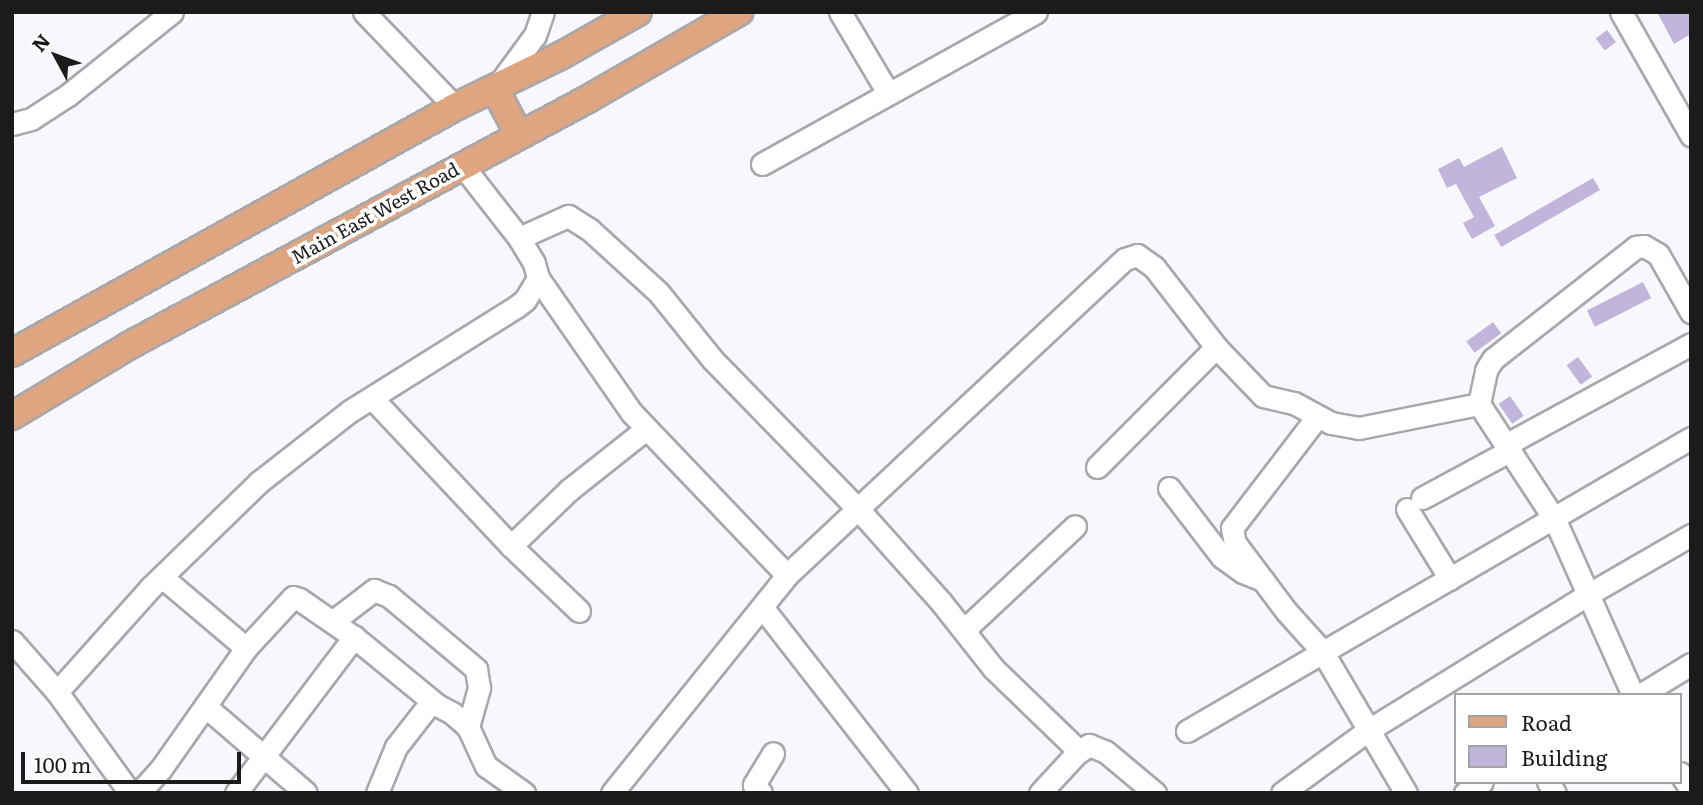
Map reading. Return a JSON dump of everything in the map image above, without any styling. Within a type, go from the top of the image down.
[{"type":"main road","points":[[12,353],[455,107],[495,89],[638,12]]},
{"type":"main road","name":"Main East West Road","points":[[12,416],[130,345],[519,135],[739,12]]},
{"type":"main road","points":[[495,89],[519,135]]},
{"type":"street","points":[[12,124],[31,119],[68,95],[172,12]]},
{"type":"street","points":[[364,12],[455,107]]},
{"type":"street","points":[[495,89],[523,56],[535,35],[543,12]]},
{"type":"street","points":[[840,12],[888,93]]},
{"type":"street","points":[[762,164],[1036,12]]},
{"type":"street","points":[[1621,12],[1691,135]]},
{"type":"street","points":[[462,165],[519,238],[534,263],[538,278],[601,370],[646,429],[788,575]]},
{"type":"street","points":[[519,238],[568,216],[577,219],[659,293],[712,359],[859,510],[1024,701],[1079,751]]},
{"type":"street","points":[[1632,693],[1555,520],[1479,404],[1486,370],[1493,359],[1636,247],[1644,246],[1658,254],[1691,312]]},
{"type":"street","points":[[612,793],[788,575],[964,407],[1125,259],[1137,255],[1154,267],[1216,347],[1262,396],[1287,401],[1331,424],[1359,428],[1479,404]]},
{"type":"street","points":[[57,692],[162,576],[259,482],[314,436],[516,307],[524,300],[538,278]]},
{"type":"street","points":[[1450,579],[1414,504],[1691,344]]},
{"type":"street","points":[[1097,467],[1216,347]]},
{"type":"street","points":[[372,398],[511,545],[579,611]]},
{"type":"street","points":[[1317,417],[1233,528],[1235,543],[1322,652],[1406,793]]},
{"type":"street","points":[[511,545],[569,490],[646,429]]},
{"type":"street","points":[[1187,731],[1555,520],[1691,438]]},
{"type":"street","points":[[1169,488],[1222,557],[1243,572],[1265,581]]},
{"type":"street","points":[[964,631],[1075,526]]},
{"type":"street","points":[[1282,793],[1367,731],[1587,595],[1691,536]]},
{"type":"street","points":[[162,576],[246,648]]},
{"type":"street","points":[[332,622],[374,590],[389,596],[476,669],[479,688],[468,727]]},
{"type":"street","points":[[139,793],[160,770],[246,648],[293,597],[354,637],[468,727],[486,766],[524,793]]},
{"type":"street","points":[[762,607],[908,793]]},
{"type":"street","points":[[236,793],[354,637]]},
{"type":"street","points":[[12,641],[57,692],[130,793]]},
{"type":"street","points":[[1643,693],[1691,664]]},
{"type":"street","points":[[377,793],[396,747],[432,701]]},
{"type":"street","points":[[205,706],[306,793]]},
{"type":"street","points":[[1041,793],[1079,751],[1089,746],[1106,752],[1155,793]]},
{"type":"street","points":[[761,793],[754,785],[773,753]]},
{"type":"building","points":[[1657,12],[1691,12],[1691,34],[1674,44]]},
{"type":"building","points":[[1607,30],[1616,42],[1605,50],[1596,38]]},
{"type":"building","points":[[1502,147],[1517,178],[1479,197],[1495,226],[1472,239],[1463,223],[1474,217],[1456,184],[1447,188],[1438,169],[1459,158],[1464,167]]},
{"type":"building","points":[[1593,178],[1600,190],[1501,247],[1494,235]]},
{"type":"building","points":[[1643,282],[1651,298],[1595,327],[1587,311]]},
{"type":"building","points":[[1493,322],[1501,333],[1475,353],[1466,341]]},
{"type":"building","points":[[1578,357],[1592,376],[1581,385],[1567,365]]},
{"type":"building","points":[[1510,396],[1524,416],[1512,424],[1499,404]]}]
